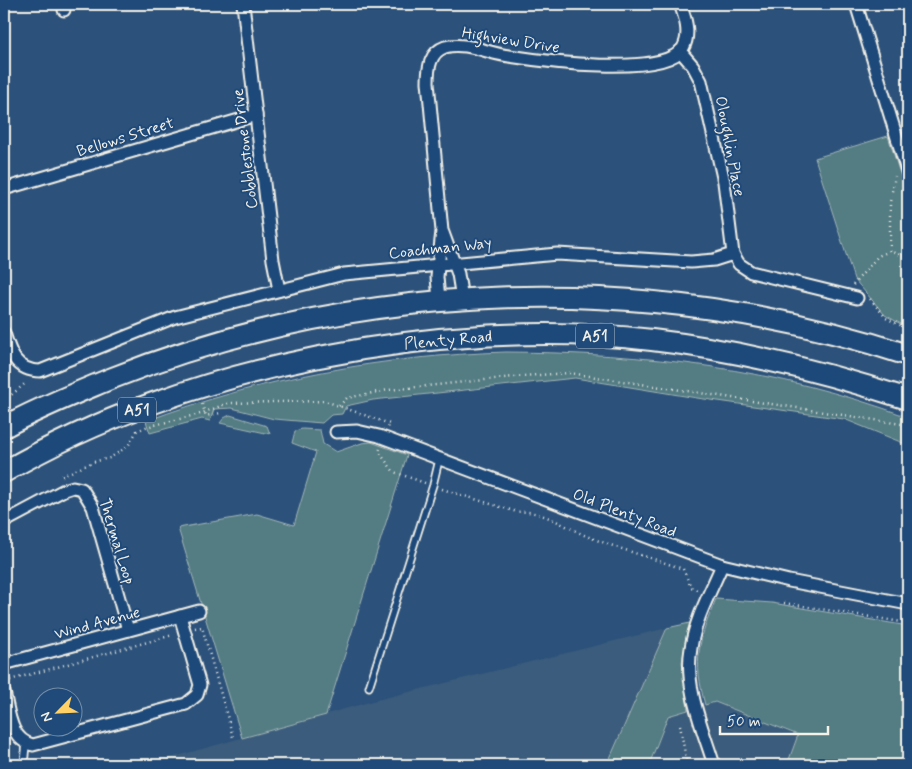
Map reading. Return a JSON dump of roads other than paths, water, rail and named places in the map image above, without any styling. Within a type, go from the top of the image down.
[{"type":"highway","name":"A51","points":[[4,427],[66,397],[188,350],[299,320],[439,300],[536,296],[662,303],[772,321],[829,333],[908,355]]},
{"type":"highway","name":"Plenty Road","points":[[4,472],[90,429],[197,389],[277,366],[362,349],[447,338],[548,335],[650,340],[704,347],[809,369],[908,399]]},
{"type":"street","name":"Cobblestone Drive","points":[[243,4],[273,260],[279,290]]},
{"type":"street","points":[[680,4],[687,35],[680,51]]},
{"type":"street","points":[[856,4],[908,174]]},
{"type":"street","name":"Highview Drive","points":[[439,300],[439,264],[442,231],[428,82],[429,63],[438,52],[446,47],[459,46],[507,56],[566,64],[608,65],[660,60],[674,56],[680,51]]},
{"type":"street","name":"Oloughlin Place","points":[[680,51],[696,70],[701,81],[724,182],[732,254]]},
{"type":"street","name":"Bellows Street","points":[[4,189],[256,114]]},
{"type":"street","name":"Highview Drive","points":[[442,231],[458,274],[462,299]]},
{"type":"street","name":"Coachman Way","points":[[4,333],[19,366],[29,371],[51,368],[174,317],[344,274],[454,262],[557,254],[691,262],[714,260],[732,254]]},
{"type":"street","points":[[732,254],[739,264],[751,272],[840,294],[863,296]]},
{"type":"street","name":"Old Plenty Road","points":[[336,432],[357,431],[384,438],[722,565],[789,581],[908,604]]},
{"type":"street","name":"Thermal Loop","points":[[4,522],[64,490],[72,487],[82,489],[93,507],[128,630]]},
{"type":"street","points":[[714,765],[693,693],[690,662],[693,637],[722,565]]},
{"type":"street","name":"Wind Avenue","points":[[4,664],[199,611]]},
{"type":"street","points":[[4,692],[15,733],[26,743],[33,745],[186,704],[194,699],[199,691],[199,680],[180,616]]},
{"type":"lane","points":[[369,687],[433,485],[439,460]]},
{"type":"lane","points":[[24,765],[23,757],[26,743]]}]
